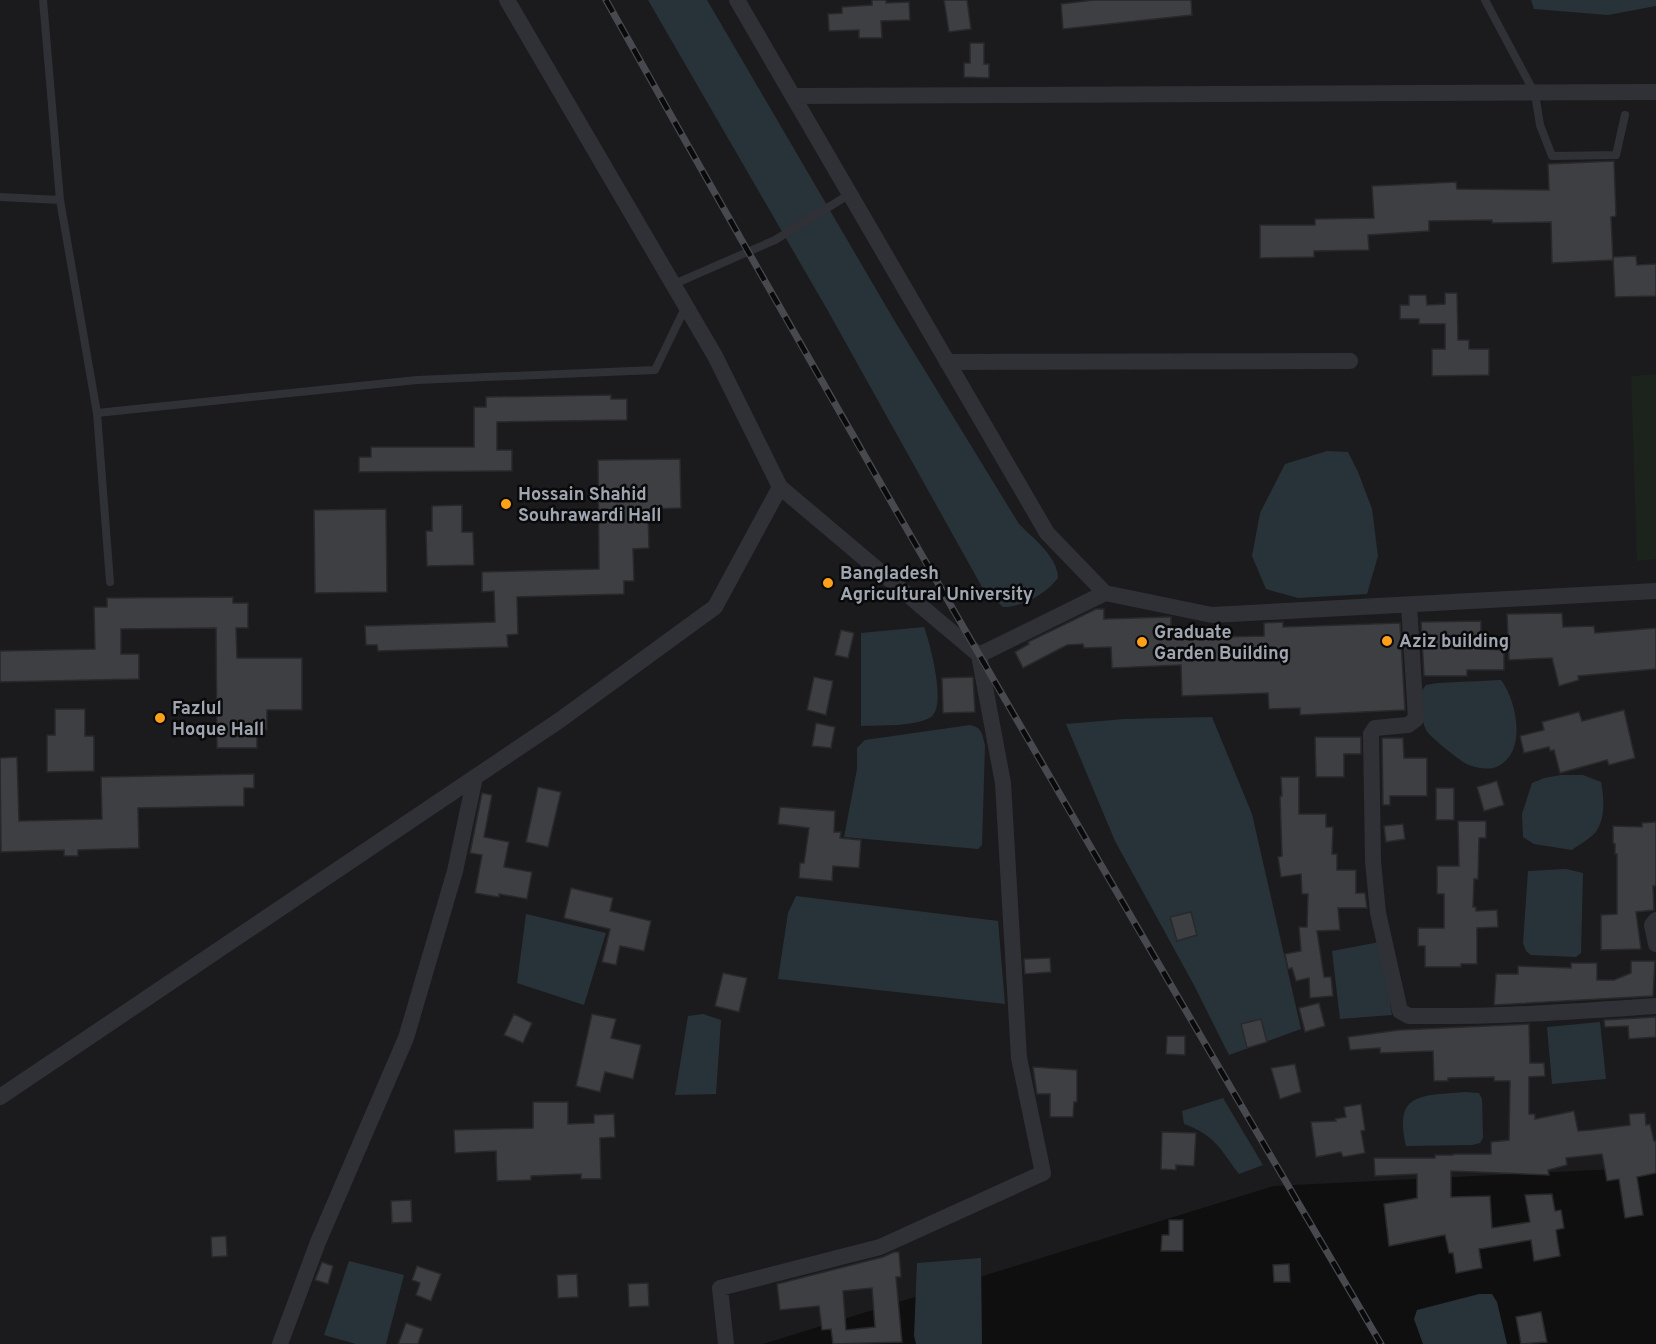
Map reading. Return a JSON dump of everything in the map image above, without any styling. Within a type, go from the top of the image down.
[{"type":"street","points":[[507,0],[715,356],[780,487],[979,655],[1003,783],[1019,1058],[1043,1173],[880,1247],[720,1288],[726,1344]]},
{"type":"street","points":[[737,0],[794,96],[845,198],[947,362],[1047,533],[1105,593],[1212,615],[1656,591]]},
{"type":"street","points":[[794,96],[1656,92]]},
{"type":"street","points":[[947,362],[1350,361]]},
{"type":"street","points":[[0,1097],[560,720],[715,606],[780,487]]},
{"type":"street","points":[[979,655],[1105,593]]},
{"type":"street","points":[[1409,604],[1416,719],[1408,725],[1375,728],[1371,734],[1373,849],[1378,913],[1400,1011],[1409,1016],[1477,1017],[1656,1006]]},
{"type":"street","points":[[280,1344],[318,1242],[406,1038],[455,872],[475,777]]},
{"type":"street","points":[[1656,920],[1652,925],[1656,944]]},
{"type":"lane","points":[[43,0],[60,200],[97,413],[110,582]]},
{"type":"lane","points":[[1485,0],[1535,94],[1540,125],[1552,156],[1616,156],[1625,115]]},
{"type":"lane","points":[[0,197],[60,200]]},
{"type":"lane","points":[[672,285],[776,240],[845,198]]},
{"type":"lane","points":[[97,413],[417,380],[655,370],[686,305]]},
{"type":"shaded area","name":"Bangladesh Agricultural University","points":[[0,0],[1656,0],[1656,1167],[1274,1186],[763,1344],[0,1344]]},
{"type":"shaded area","points":[[648,0],[707,0],[894,320],[1019,524],[1044,548],[1054,563],[1058,578],[1040,594],[1018,605],[1003,607],[982,587],[828,311]]},
{"type":"shaded area","points":[[1531,0],[1656,0],[1656,6],[1608,15],[1534,9]]},
{"type":"shaded area","points":[[1656,374],[1656,559],[1637,561],[1631,376]]},
{"type":"shaded area","points":[[1327,451],[1348,452],[1372,509],[1378,556],[1367,594],[1298,598],[1266,589],[1252,556],[1260,513],[1285,464]]},
{"type":"shaded area","points":[[924,627],[936,674],[938,701],[936,711],[931,717],[916,722],[861,726],[861,633]]},
{"type":"shaded area","points":[[1501,680],[1507,689],[1515,713],[1516,739],[1513,751],[1496,767],[1472,766],[1453,755],[1426,730],[1420,693],[1426,685],[1438,683]]},
{"type":"shaded area","points":[[1212,717],[1252,814],[1301,1029],[1229,1055],[1195,987],[1115,841],[1066,724],[1124,719]]},
{"type":"shaded area","points":[[970,725],[979,729],[985,745],[982,845],[978,849],[844,837],[857,769],[857,748],[865,740]]},
{"type":"shaded area","points":[[1561,775],[1583,775],[1601,782],[1602,788],[1603,808],[1599,827],[1593,835],[1572,850],[1534,844],[1523,837],[1522,814],[1532,783]]},
{"type":"shaded area","points":[[1566,869],[1583,873],[1581,953],[1576,957],[1531,955],[1526,951],[1523,943],[1528,871]]},
{"type":"shaded area","points":[[796,896],[998,921],[1005,1004],[778,979],[788,913]]},
{"type":"shaded area","points":[[526,914],[606,933],[584,1005],[517,983]]},
{"type":"shaded area","points":[[1380,942],[1392,1015],[1340,1019],[1332,951]]},
{"type":"shaded area","points":[[703,1014],[721,1020],[716,1094],[675,1095],[688,1016]]},
{"type":"shaded area","points":[[1600,1022],[1606,1079],[1552,1084],[1547,1027]]},
{"type":"shaded area","points":[[1479,1093],[1482,1099],[1483,1138],[1480,1143],[1406,1146],[1403,1128],[1404,1115],[1408,1106],[1424,1096]]},
{"type":"shaded area","points":[[1223,1098],[1263,1165],[1239,1174],[1210,1138],[1184,1124],[1182,1111]]},
{"type":"shaded area","points":[[981,1258],[982,1344],[916,1344],[914,1336],[917,1263]]},
{"type":"shaded area","points":[[349,1261],[404,1275],[386,1344],[356,1344],[324,1335]]},
{"type":"shaded area","points":[[1479,1294],[1492,1294],[1497,1302],[1507,1344],[1423,1344],[1414,1319],[1417,1310]]},
{"type":"building","points":[[872,0],[886,0],[886,3],[909,2],[910,20],[881,21],[882,38],[859,38],[859,30],[829,31],[828,14],[842,13],[842,7],[872,5]]},
{"type":"building","points":[[944,0],[967,0],[971,29],[949,32]]},
{"type":"building","points":[[1094,0],[1191,0],[1192,15],[1063,29],[1061,4]]},
{"type":"building","points":[[970,43],[984,43],[984,64],[989,64],[989,78],[964,77],[964,63],[970,63]]},
{"type":"building","points":[[1614,161],[1616,216],[1611,217],[1613,260],[1552,263],[1551,222],[1492,223],[1492,220],[1429,221],[1429,231],[1368,235],[1369,250],[1314,251],[1314,257],[1260,258],[1260,225],[1315,225],[1315,219],[1374,218],[1372,186],[1456,182],[1457,189],[1549,190],[1548,164]]},
{"type":"building","points":[[1636,256],[1637,265],[1656,264],[1656,296],[1615,297],[1613,257]]},
{"type":"building","points":[[1445,293],[1457,293],[1458,340],[1469,340],[1469,349],[1489,349],[1489,375],[1432,376],[1432,349],[1445,349],[1445,324],[1419,324],[1419,319],[1400,319],[1400,305],[1409,305],[1409,295],[1426,295],[1427,305],[1445,304]]},
{"type":"building","points":[[611,395],[611,399],[627,399],[627,420],[497,422],[497,450],[512,450],[512,471],[359,472],[359,457],[371,457],[371,447],[474,447],[474,407],[486,407],[486,397]]},
{"type":"building","points":[[680,459],[681,508],[648,509],[649,548],[633,549],[634,581],[624,581],[624,594],[517,597],[518,634],[507,635],[508,647],[378,651],[377,645],[366,645],[365,626],[495,622],[494,591],[482,592],[482,572],[599,569],[598,460]]},
{"type":"building","points":[[462,505],[462,532],[473,532],[474,565],[427,566],[426,531],[432,531],[432,506]]},
{"type":"building","points":[[386,509],[387,592],[315,593],[314,510]]},
{"type":"building","points":[[233,597],[233,603],[248,603],[248,628],[236,628],[237,658],[302,658],[302,710],[267,710],[267,730],[257,730],[257,748],[217,748],[216,628],[121,629],[121,654],[139,654],[139,679],[0,682],[0,651],[95,649],[94,607],[107,607],[107,598]]},
{"type":"building","points":[[1096,609],[1104,609],[1104,619],[1171,617],[1171,628],[1219,627],[1220,637],[1264,636],[1264,623],[1283,622],[1283,627],[1400,623],[1405,710],[1300,715],[1300,708],[1269,709],[1268,693],[1182,696],[1181,665],[1112,668],[1111,647],[1084,648],[1083,644],[1067,645],[1023,668],[1015,652],[1029,644],[1028,642]]},
{"type":"building","points":[[1562,613],[1563,627],[1594,626],[1595,633],[1656,628],[1656,669],[1578,676],[1579,680],[1559,686],[1552,658],[1509,660],[1507,614]]},
{"type":"building","points":[[1481,621],[1481,649],[1504,650],[1504,670],[1467,670],[1467,676],[1424,676],[1421,622]]},
{"type":"building","points":[[841,630],[854,633],[848,658],[835,655]]},
{"type":"building","points":[[814,677],[833,681],[826,715],[807,710]]},
{"type":"building","points":[[973,677],[975,712],[943,713],[942,678]]},
{"type":"building","points":[[55,709],[85,709],[85,736],[94,736],[94,771],[47,772],[47,735],[55,735]]},
{"type":"building","points":[[1624,710],[1635,758],[1609,765],[1607,760],[1560,773],[1554,750],[1550,751],[1549,747],[1524,753],[1520,736],[1544,730],[1542,722],[1579,712],[1582,721]]},
{"type":"building","points":[[816,723],[835,727],[831,748],[812,746]]},
{"type":"building","points":[[1315,737],[1361,737],[1361,754],[1344,754],[1344,777],[1316,777]]},
{"type":"building","points":[[1382,738],[1403,738],[1404,758],[1427,758],[1427,796],[1390,796],[1390,805],[1383,805]]},
{"type":"building","points":[[17,757],[19,821],[102,819],[101,777],[254,774],[254,788],[244,788],[244,806],[138,808],[139,848],[78,850],[78,856],[64,856],[64,850],[1,852],[0,758]]},
{"type":"building","points":[[1281,777],[1299,777],[1299,814],[1326,814],[1326,827],[1333,827],[1332,854],[1337,854],[1337,870],[1356,870],[1356,893],[1365,893],[1367,908],[1338,908],[1340,930],[1317,931],[1324,977],[1331,977],[1333,996],[1310,998],[1309,978],[1296,981],[1292,968],[1288,969],[1285,954],[1301,951],[1299,927],[1307,927],[1308,894],[1302,894],[1301,874],[1281,877],[1278,857],[1282,856]]},
{"type":"building","points":[[1497,781],[1504,805],[1484,811],[1477,787]]},
{"type":"building","points":[[538,787],[561,792],[548,847],[526,842]]},
{"type":"building","points":[[1436,788],[1454,788],[1454,820],[1436,820]]},
{"type":"building","points":[[482,793],[492,795],[484,837],[509,842],[504,867],[532,872],[527,899],[475,893],[482,855],[470,853]]},
{"type":"building","points":[[780,807],[835,811],[834,832],[841,832],[840,838],[861,840],[859,868],[833,866],[832,881],[799,878],[800,863],[804,863],[809,828],[778,824]]},
{"type":"building","points":[[1458,821],[1486,821],[1486,838],[1479,838],[1478,879],[1474,879],[1473,907],[1476,907],[1476,911],[1497,910],[1498,927],[1477,928],[1477,964],[1461,964],[1461,967],[1425,967],[1425,946],[1418,946],[1418,928],[1444,928],[1444,894],[1437,894],[1437,866],[1459,866]]},
{"type":"building","points":[[1656,822],[1654,910],[1636,912],[1641,949],[1601,950],[1601,915],[1617,914],[1617,854],[1615,854],[1613,843],[1613,826],[1642,827],[1642,823]]},
{"type":"building","points":[[1403,824],[1405,839],[1386,842],[1384,826]]},
{"type":"building","points":[[571,888],[613,898],[610,911],[651,921],[644,951],[620,946],[616,965],[602,962],[610,929],[564,918]]},
{"type":"building","points":[[1191,912],[1197,935],[1177,941],[1170,917]]},
{"type":"building","points":[[1050,958],[1051,972],[1025,974],[1024,959]]},
{"type":"building","points":[[1631,961],[1655,961],[1653,996],[1494,1005],[1496,974],[1518,974],[1518,966],[1571,968],[1571,963],[1597,963],[1597,980],[1614,980],[1631,973]]},
{"type":"building","points":[[723,973],[747,978],[739,1012],[715,1006]]},
{"type":"building","points":[[1319,1003],[1325,1026],[1305,1032],[1299,1008]]},
{"type":"building","points":[[514,1014],[532,1023],[523,1043],[504,1035]]},
{"type":"building","points":[[592,1014],[616,1019],[611,1038],[641,1045],[633,1079],[605,1072],[600,1092],[576,1086]]},
{"type":"building","points":[[1656,1017],[1656,1037],[1629,1039],[1628,1026],[1605,1027],[1604,1020]]},
{"type":"building","points":[[1261,1019],[1267,1042],[1247,1048],[1241,1024]]},
{"type":"building","points":[[1529,1024],[1530,1063],[1544,1063],[1545,1076],[1529,1077],[1529,1114],[1535,1114],[1535,1119],[1574,1111],[1578,1131],[1630,1125],[1629,1114],[1645,1113],[1646,1125],[1650,1124],[1654,1141],[1656,1141],[1656,1173],[1637,1177],[1643,1215],[1625,1218],[1619,1179],[1607,1181],[1602,1154],[1566,1158],[1567,1165],[1548,1170],[1549,1175],[1451,1171],[1451,1197],[1490,1196],[1492,1228],[1530,1222],[1525,1195],[1552,1194],[1555,1211],[1561,1210],[1564,1228],[1556,1230],[1560,1256],[1534,1261],[1531,1240],[1479,1249],[1482,1268],[1456,1273],[1453,1253],[1449,1253],[1445,1235],[1389,1246],[1384,1204],[1417,1198],[1417,1174],[1375,1176],[1374,1158],[1435,1158],[1435,1155],[1491,1154],[1491,1142],[1509,1140],[1510,1081],[1494,1081],[1494,1077],[1448,1078],[1448,1081],[1434,1081],[1433,1051],[1380,1053],[1380,1048],[1350,1050],[1348,1037],[1399,1030]]},
{"type":"building","points":[[1167,1036],[1185,1036],[1185,1055],[1166,1054]]},
{"type":"building","points":[[1295,1064],[1301,1092],[1280,1099],[1271,1068]]},
{"type":"building","points":[[1033,1067],[1077,1070],[1077,1102],[1074,1102],[1073,1117],[1050,1117],[1050,1094],[1037,1094]]},
{"type":"building","points":[[533,1102],[568,1102],[568,1124],[594,1123],[594,1115],[614,1114],[615,1137],[600,1138],[601,1179],[581,1179],[581,1174],[531,1176],[531,1180],[497,1181],[496,1151],[455,1153],[454,1130],[533,1128]]},
{"type":"building","points":[[1361,1104],[1365,1130],[1361,1131],[1365,1153],[1343,1157],[1341,1152],[1316,1157],[1311,1122],[1336,1121],[1335,1119],[1346,1117],[1344,1107]]},
{"type":"building","points":[[1162,1132],[1196,1133],[1194,1166],[1176,1165],[1176,1170],[1161,1169]]},
{"type":"building","points":[[411,1200],[412,1222],[392,1223],[391,1201]]},
{"type":"building","points":[[1169,1220],[1183,1220],[1183,1251],[1161,1251],[1162,1235],[1169,1235]]},
{"type":"building","points":[[226,1236],[227,1256],[212,1257],[211,1237]]},
{"type":"building","points":[[899,1252],[901,1277],[896,1277],[902,1342],[833,1344],[831,1329],[822,1330],[819,1306],[780,1310],[777,1284]],"holes":[[[872,1288],[875,1327],[846,1330],[843,1291]]]},
{"type":"building","points":[[322,1262],[333,1266],[328,1284],[315,1280]]},
{"type":"building","points":[[1289,1264],[1290,1282],[1274,1282],[1273,1265]]},
{"type":"building","points":[[417,1266],[441,1274],[431,1301],[416,1295],[420,1283],[412,1280]]},
{"type":"building","points":[[577,1274],[578,1297],[558,1298],[557,1275]]},
{"type":"building","points":[[648,1283],[649,1306],[629,1307],[628,1284]]},
{"type":"building","points":[[1541,1312],[1547,1342],[1521,1344],[1516,1317]]},
{"type":"building","points":[[406,1323],[423,1329],[418,1344],[398,1344]]},
{"type":"railway","points":[[606,0],[990,674],[1381,1344]]},
{"type":"place","name":"Hossain Shahid Souhrawardi Hall","points":[[506,504]]},
{"type":"place","name":"Bangladesh Agricultural University","points":[[828,583]]},
{"type":"place","name":"Aziz building","points":[[1387,641]]},
{"type":"place","name":"Graduate Garden Building","points":[[1142,642]]},
{"type":"place","name":"Fazlul Hoque Hall","points":[[160,718]]}]
